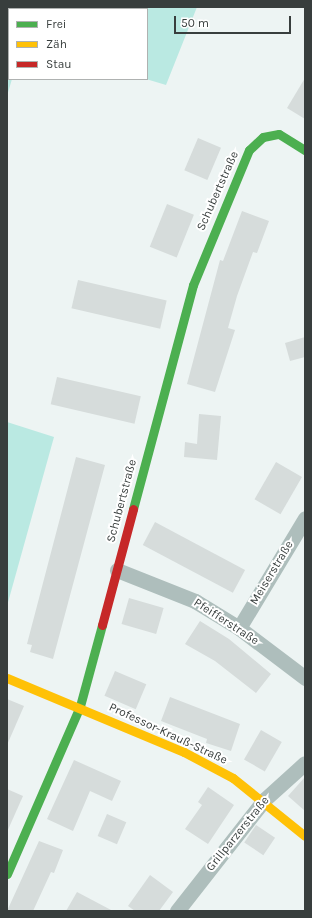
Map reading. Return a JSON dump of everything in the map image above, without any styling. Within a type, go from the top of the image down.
[{"type":"street","name":"Schubertstraße","points":[[7,874],[80,706],[193,285],[235,179],[249,150],[262,137],[279,134],[305,150]]},
{"type":"street","name":"Meiserstraße","points":[[239,628],[305,518]]},
{"type":"street","name":"Pfeifferstraße","points":[[117,570],[195,601],[239,628],[305,678]]},
{"type":"street","name":"Professor-Krauß-Straße","points":[[7,678],[80,706],[184,752],[233,778],[264,800],[305,836]]},
{"type":"street","name":"Grillparzerstraße","points":[[177,911],[264,800],[305,763]]},
{"type":"shaded area","points":[[7,7],[197,7],[166,85],[148,80],[148,8],[8,8],[8,80],[12,80],[7,96]]},
{"type":"shaded area","points":[[7,422],[54,437],[7,606]]},
{"type":"building","points":[[305,78],[305,119],[287,108]]},
{"type":"building","points":[[198,138],[221,148],[207,180],[184,170]]},
{"type":"building","points":[[167,204],[194,215],[177,258],[150,247]]},
{"type":"building","points":[[242,211],[269,221],[257,253],[253,252],[237,296],[228,328],[235,330],[215,392],[187,384],[220,260],[223,261]]},
{"type":"building","points":[[78,280],[167,300],[160,329],[71,308]]},
{"type":"building","points":[[305,337],[305,357],[290,361],[285,343]]},
{"type":"building","points":[[57,377],[141,396],[134,424],[51,404]]},
{"type":"building","points":[[199,414],[221,416],[217,460],[184,457],[185,442],[197,444]]},
{"type":"building","points":[[76,457],[105,465],[53,659],[30,652],[32,645],[27,644]]},
{"type":"building","points":[[276,462],[302,477],[280,514],[255,499]]},
{"type":"building","points":[[155,522],[245,570],[233,593],[143,545]]},
{"type":"building","points":[[129,598],[164,608],[156,634],[122,624]]},
{"type":"building","points":[[200,621],[229,639],[271,674],[256,693],[215,661],[185,644]]},
{"type":"building","points":[[115,671],[146,684],[136,709],[104,696]]},
{"type":"building","points":[[170,697],[240,724],[231,751],[206,743],[207,739],[161,721]]},
{"type":"building","points":[[7,699],[24,706],[7,745]]},
{"type":"building","points":[[261,730],[282,742],[265,771],[244,759]]},
{"type":"building","points":[[74,760],[121,781],[112,801],[90,791],[73,831],[47,819]]},
{"type":"building","points":[[305,777],[305,811],[288,796]]},
{"type":"building","points":[[208,787],[234,805],[208,844],[185,829],[202,805],[198,802]]},
{"type":"building","points":[[7,789],[23,796],[7,832]]},
{"type":"building","points":[[107,814],[126,822],[117,844],[98,836]]},
{"type":"building","points":[[256,825],[275,838],[263,855],[244,842]]},
{"type":"building","points":[[39,841],[63,850],[54,873],[51,872],[33,911],[7,911]]},
{"type":"building","points":[[150,875],[173,892],[159,911],[135,911],[128,906]]},
{"type":"building","points":[[77,892],[113,911],[66,911]]},
{"type":"traffic: fast","points":[[133,509],[193,285],[249,150],[263,137],[279,134],[305,150]]},
{"type":"traffic: fast","points":[[7,874],[80,706],[102,625]]},
{"type":"traffic: slow","points":[[7,678],[184,752],[233,778],[305,836]]},
{"type":"traffic: jam","points":[[102,625],[133,509]]}]
